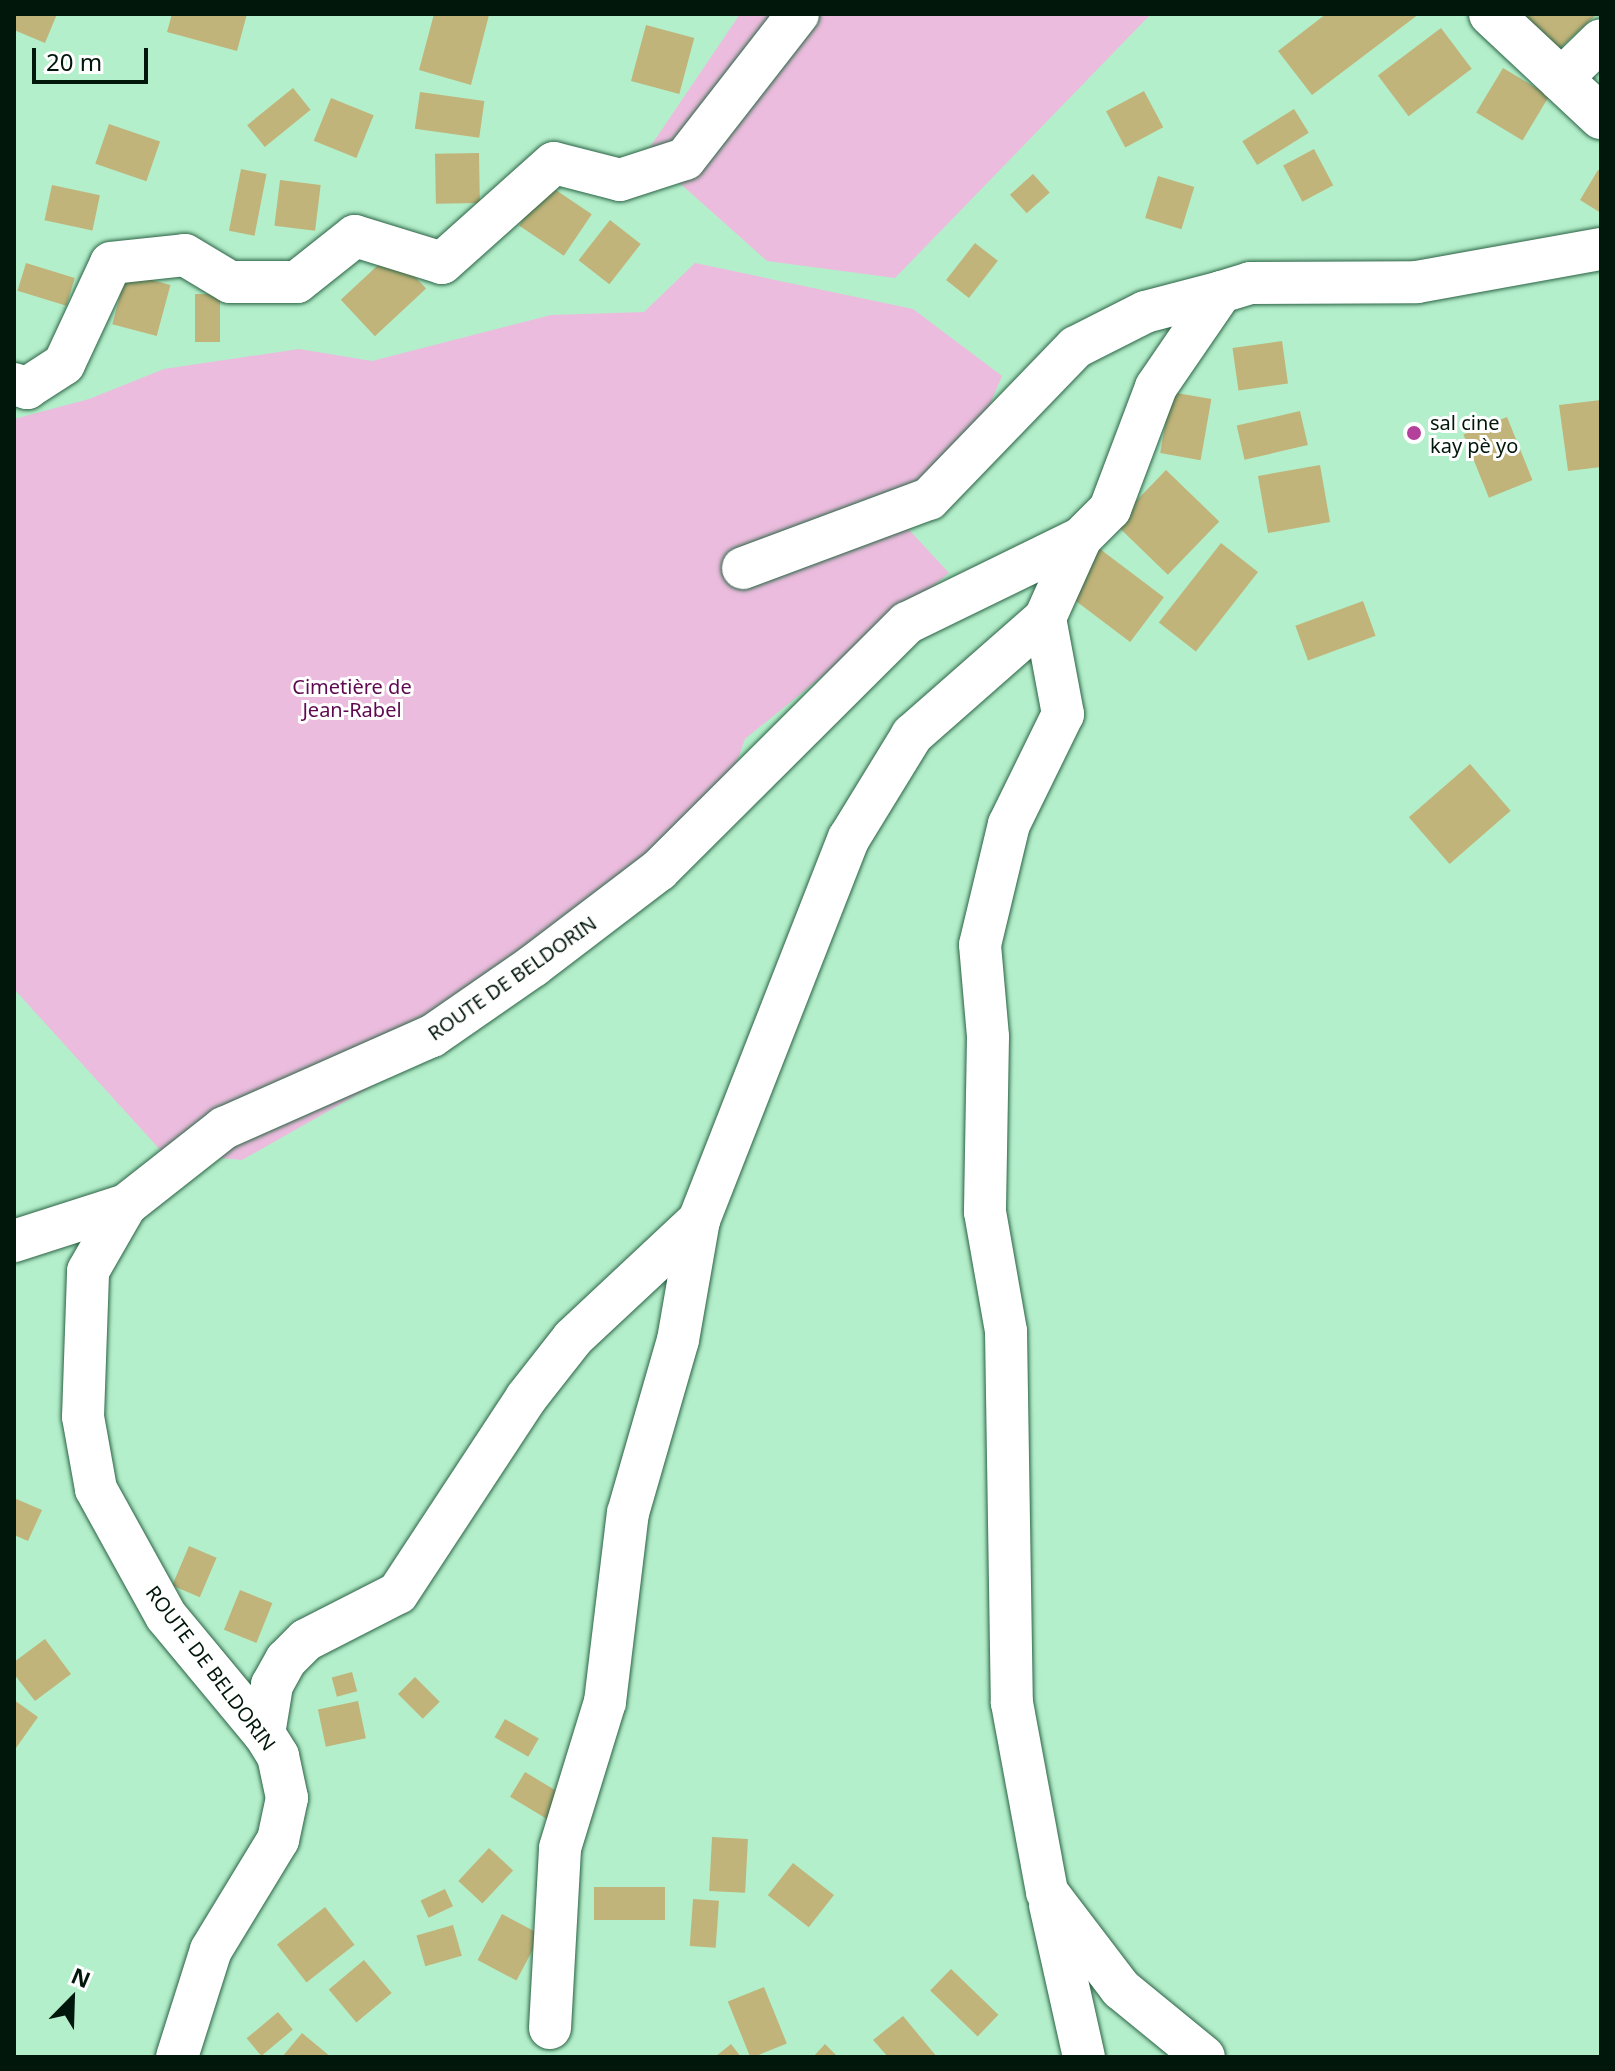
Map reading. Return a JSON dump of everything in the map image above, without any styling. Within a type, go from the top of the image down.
[{"type":"main road","points":[[1491,14],[1601,117]]},
{"type":"street","points":[[14,384],[27,388],[64,364],[111,263],[185,255],[230,282],[297,282],[355,236],[442,263],[554,163],[620,180],[685,159],[798,14]]},
{"type":"street","points":[[1560,80],[1601,40]]},
{"type":"street","points":[[743,568],[929,499],[1076,347],[1145,312],[1250,283],[1417,282],[1601,249]]},
{"type":"street","name":"ROUTE DE BELDORIN","points":[[177,2057],[211,1950],[278,1840],[287,1798],[278,1756],[264,1734],[166,1616],[96,1489],[83,1417],[88,1271],[126,1205],[224,1128],[432,1036],[508,984],[659,870],[907,623],[1081,538],[1110,509],[1156,387],[1221,292]]},
{"type":"street","points":[[550,2028],[560,1848],[605,1702],[628,1513],[678,1340],[699,1220],[849,838],[912,735],[1045,618],[1081,538]]},
{"type":"street","points":[[1045,618],[1063,714],[1009,824],[980,945],[988,1037],[985,1212],[1006,1331],[1012,1703],[1047,1892],[1084,2057]]},
{"type":"street","points":[[14,1241],[126,1205]]},
{"type":"street","points":[[264,1734],[272,1685],[286,1660],[306,1640],[398,1593],[526,1398],[573,1338],[699,1220]]},
{"type":"street","points":[[1047,1892],[1121,1989],[1204,2057]]},
{"type":"green space","points":[[740,14],[1151,14],[895,278],[767,261],[646,153]]},
{"type":"green space","name":"Cimetière de Jean-Rabel","points":[[695,263],[913,309],[1002,376],[972,447],[900,520],[949,573],[745,739],[719,812],[420,1059],[242,1160],[163,1153],[14,989],[14,419],[89,399],[164,369],[299,349],[372,361],[551,315],[644,312]]},
{"type":"building","points":[[14,14],[57,14],[45,43],[14,30]]},
{"type":"building","points":[[172,14],[247,14],[237,51],[167,32]]},
{"type":"building","points":[[434,14],[489,15],[471,85],[419,70]]},
{"type":"building","points":[[1326,14],[1419,14],[1312,95],[1278,51]]},
{"type":"building","points":[[1503,14],[1597,14],[1547,60]]},
{"type":"building","points":[[646,25],[694,38],[679,94],[631,81]]},
{"type":"building","points":[[1441,28],[1472,69],[1409,116],[1378,76]]},
{"type":"building","points":[[1503,68],[1549,96],[1523,140],[1476,113]]},
{"type":"building","points":[[293,88],[311,110],[265,147],[247,125]]},
{"type":"building","points":[[1144,91],[1163,127],[1125,147],[1106,111]]},
{"type":"building","points":[[420,92],[484,101],[479,138],[415,129]]},
{"type":"building","points":[[331,98],[374,115],[356,158],[314,141]]},
{"type":"building","points":[[1294,109],[1309,133],[1257,165],[1242,141]]},
{"type":"building","points":[[109,124],[160,142],[146,181],[95,164]]},
{"type":"building","points":[[1314,149],[1333,185],[1302,202],[1283,165]]},
{"type":"building","points":[[479,153],[480,203],[436,204],[435,154]]},
{"type":"building","points":[[241,169],[267,174],[255,236],[229,231]]},
{"type":"building","points":[[1598,170],[1601,172],[1601,213],[1580,200]]},
{"type":"building","points":[[1033,174],[1050,193],[1027,213],[1010,195]]},
{"type":"building","points":[[1158,176],[1194,187],[1181,229],[1145,218]]},
{"type":"building","points":[[280,180],[321,185],[315,231],[274,226]]},
{"type":"building","points":[[547,184],[592,214],[564,256],[519,225]]},
{"type":"building","points":[[52,185],[100,195],[92,230],[45,220]]},
{"type":"building","points":[[610,220],[641,244],[609,284],[579,260]]},
{"type":"building","points":[[975,243],[998,261],[969,298],[946,280]]},
{"type":"building","points":[[392,252],[426,289],[375,336],[341,300]]},
{"type":"building","points":[[26,263],[75,278],[66,306],[18,291]]},
{"type":"building","points":[[126,273],[170,285],[157,336],[112,324]]},
{"type":"building","points":[[195,294],[220,294],[220,342],[195,342]]},
{"type":"building","points":[[1282,341],[1288,384],[1238,391],[1232,348]]},
{"type":"building","points":[[1171,392],[1211,399],[1201,460],[1160,453]]},
{"type":"building","points":[[1601,400],[1601,467],[1568,471],[1559,405]]},
{"type":"building","points":[[1300,411],[1308,445],[1245,460],[1237,426]]},
{"type":"building","points":[[1507,417],[1532,480],[1489,498],[1463,435]]},
{"type":"building","points":[[1320,465],[1330,522],[1268,533],[1258,476]]},
{"type":"building","points":[[1166,470],[1219,521],[1168,575],[1115,523]]},
{"type":"building","points":[[1221,543],[1258,572],[1196,652],[1159,623]]},
{"type":"building","points":[[1096,546],[1164,597],[1130,642],[1062,591]]},
{"type":"building","points":[[1363,601],[1376,636],[1308,660],[1295,626]]},
{"type":"building","points":[[1470,764],[1511,811],[1450,864],[1409,817]]},
{"type":"building","points":[[14,1498],[42,1510],[28,1541],[14,1535]]},
{"type":"building","points":[[189,1546],[217,1558],[200,1597],[172,1586]]},
{"type":"building","points":[[240,1590],[272,1603],[256,1643],[224,1630]]},
{"type":"building","points":[[45,1639],[71,1674],[35,1701],[14,1674],[14,1662]]},
{"type":"building","points":[[352,1672],[357,1691],[337,1697],[332,1677]]},
{"type":"building","points":[[415,1677],[440,1702],[423,1719],[398,1694]]},
{"type":"building","points":[[14,1700],[38,1717],[16,1748],[14,1746]]},
{"type":"building","points":[[358,1701],[366,1738],[326,1747],[318,1710]]},
{"type":"building","points":[[505,1719],[539,1738],[528,1757],[495,1737]]},
{"type":"building","points":[[525,1772],[563,1795],[548,1820],[510,1797]]},
{"type":"building","points":[[712,1837],[748,1839],[745,1893],[709,1891]]},
{"type":"building","points":[[489,1848],[513,1871],[482,1903],[458,1881]]},
{"type":"building","points":[[793,1863],[834,1895],[809,1927],[768,1895]]},
{"type":"building","points":[[594,1887],[665,1887],[665,1920],[594,1920]]},
{"type":"building","points":[[445,1889],[453,1906],[429,1918],[421,1900]]},
{"type":"building","points":[[693,1899],[719,1901],[716,1948],[690,1946]]},
{"type":"building","points":[[325,1907],[355,1945],[306,1982],[277,1945]]},
{"type":"building","points":[[502,1914],[541,1935],[516,1981],[478,1960]]},
{"type":"building","points":[[453,1925],[462,1956],[425,1966],[416,1935]]},
{"type":"building","points":[[364,1960],[392,1993],[356,2023],[329,1990]]},
{"type":"building","points":[[951,1969],[998,2015],[978,2036],[930,1991]]},
{"type":"building","points":[[764,1987],[787,2044],[750,2057],[728,2002]]},
{"type":"building","points":[[278,2012],[293,2030],[261,2056],[247,2038]]},
{"type":"building","points":[[903,2016],[937,2057],[888,2057],[873,2040]]},
{"type":"building","points":[[302,2033],[331,2057],[282,2057]]},
{"type":"building","points":[[731,2044],[741,2057],[715,2057]]},
{"type":"building","points":[[825,2044],[838,2057],[813,2057]]},
{"type":"place","name":"sal cine kay pè yo","points":[[1414,433]]}]
